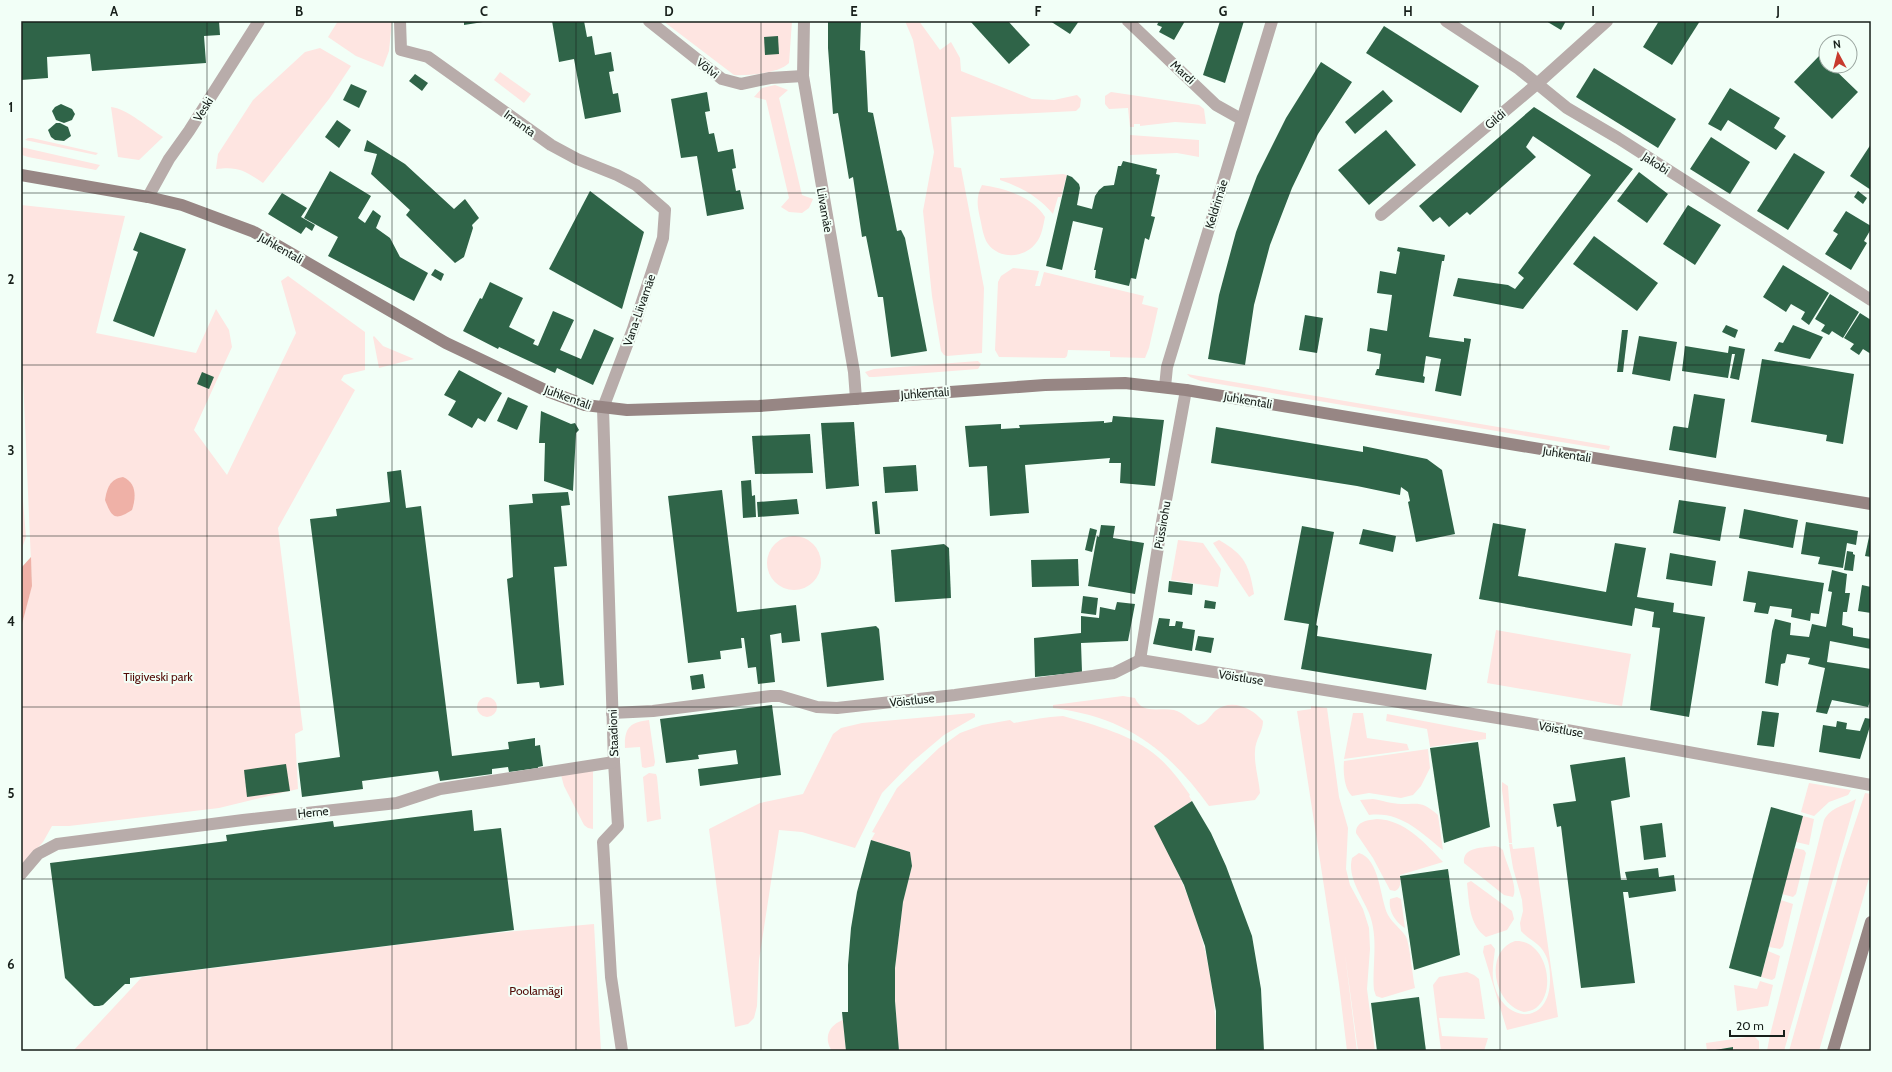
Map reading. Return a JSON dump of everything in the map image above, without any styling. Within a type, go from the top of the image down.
[{"type":"street","name":"Veski","points":[[148,197],[168,159],[193,124],[259,21]]},
{"type":"street","name":"Imanta","points":[[400,21],[401,50],[428,57],[552,145],[577,159],[617,175],[636,185],[665,210]]},
{"type":"street","name":"Võlvi","points":[[649,21],[722,79],[741,84],[770,78],[803,76]]},
{"type":"street","name":"Liivamäe","points":[[804,21],[803,76],[854,372],[856,399]]},
{"type":"street","name":"Mardi","points":[[1128,21],[1216,104],[1241,119]]},
{"type":"street","name":"Keldrimäe","points":[[1165,387],[1167,367],[1241,119],[1272,21]]},
{"type":"street","name":"Jakobi","points":[[1446,21],[1519,69],[1567,108],[1625,143],[1871,300]]},
{"type":"street","name":"Gildi","points":[[1381,215],[1537,84],[1607,21]]},
{"type":"street","name":"Juhkentali","points":[[21,175],[148,197],[182,205],[254,232],[446,343],[547,390],[585,405],[627,410],[759,406],[1045,385],[1125,383],[1186,390],[1871,504]]},
{"type":"street","name":"Vana-Liivamäe","points":[[603,408],[633,329],[663,238],[665,210]]},
{"type":"street","name":"Püssirohu","points":[[1140,660],[1162,522],[1186,390]]},
{"type":"street","name":"Staadioni","points":[[603,408],[612,713],[618,826],[603,842],[611,977],[622,1051]]},
{"type":"street","name":"Võistluse","points":[[612,713],[653,711],[771,696],[780,696],[817,707],[837,708],[955,695],[1114,673],[1140,660],[1528,723],[1871,785]]},
{"type":"street","name":"Herne","points":[[21,874],[38,854],[57,844],[243,820],[397,803],[440,788],[614,762]]},
{"type":"street","points":[[1833,1051],[1871,922]]},
{"type":"green space","points":[[338,21],[392,21],[389,51],[383,67],[356,56],[328,37]]},
{"type":"green space","points":[[663,21],[792,21],[789,63],[771,71],[747,75],[734,75]]},
{"type":"green space","points":[[905,21],[919,21],[940,50],[951,42],[960,58],[961,71],[1032,99],[1054,100],[1077,95],[1081,99],[1080,107],[1076,111],[951,117],[954,167],[961,168],[984,288],[982,353],[947,356],[941,351],[932,296],[923,211],[934,152],[913,40]]},
{"type":"green space","points":[[320,48],[351,66],[329,99],[263,183],[241,170],[231,168],[216,169],[218,154],[253,100],[305,52]]},
{"type":"green space","points":[[500,72],[531,94],[524,103],[494,80]]},
{"type":"green space","points":[[775,85],[788,90],[779,98],[802,195],[813,199],[809,208],[802,213],[789,212],[781,207],[789,198],[766,100],[754,97],[762,88]]},
{"type":"green space","points":[[1111,92],[1199,105],[1204,109],[1206,124],[1175,122],[1140,126],[1140,124],[1134,124],[1134,127],[1130,127],[1128,108],[1109,109],[1105,104],[1105,96]]},
{"type":"green space","points":[[111,107],[117,108],[131,115],[163,137],[139,160],[118,157]]},
{"type":"green space","points":[[1130,135],[1199,140],[1199,157],[1177,153],[1130,155]]},
{"type":"green space","points":[[28,138],[98,153],[96,155],[25,140]]},
{"type":"green space","points":[[21,147],[100,165],[96,170],[28,157],[22,155]]},
{"type":"green space","points":[[1067,175],[1061,197],[1058,197],[1053,214],[1042,202],[1029,193],[1000,180],[1000,178]]},
{"type":"green space","points":[[982,185],[999,188],[1026,199],[1040,210],[1045,217],[1038,240],[1026,252],[1006,255],[999,253],[988,244],[983,231],[978,205],[978,197]]},
{"type":"green space","name":"Tiigiveski park","points":[[21,205],[125,216],[96,333],[196,353],[216,309],[229,330],[232,347],[194,430],[227,475],[296,333],[281,281],[288,276],[365,332],[365,370],[344,375],[341,380],[355,390],[278,528],[303,730],[295,734],[298,789],[219,808],[69,826],[52,826],[43,842],[21,866],[21,628],[32,585],[21,331]]},
{"type":"green space","points":[[1013,268],[1039,271],[1035,286],[1040,286],[1044,272],[1144,296],[1142,304],[1158,308],[1149,348],[1145,358],[1110,357],[1110,351],[1068,350],[1065,358],[999,357],[995,350],[998,282],[1001,276]]},
{"type":"green space","points":[[374,336],[383,346],[414,359],[379,368]]},
{"type":"green space","points":[[978,361],[981,364],[978,369],[874,377],[869,377],[865,372],[874,369]]},
{"type":"green space","points":[[1187,374],[1610,446],[1609,450],[1201,381],[1190,377]]},
{"type":"green space","points":[[21,477],[26,537],[21,551]]},
{"type":"green space","points":[[794,536],[804,538],[813,544],[819,553],[821,563],[819,573],[813,582],[804,588],[794,590],[784,588],[775,582],[769,573],[767,563],[769,553],[775,544],[784,538]]},
{"type":"green space","points":[[1178,540],[1203,543],[1221,569],[1218,587],[1171,580]]},
{"type":"green space","points":[[1219,540],[1235,551],[1248,568],[1254,594],[1249,597],[1213,543]]},
{"type":"green space","points":[[1496,630],[1631,654],[1622,706],[1487,683]]},
{"type":"green space","points":[[1123,696],[1135,698],[1142,707],[1178,711],[1198,725],[1206,721],[1221,707],[1228,705],[1240,706],[1253,712],[1263,721],[1262,729],[1255,747],[1255,762],[1260,793],[1255,800],[1209,806],[1177,767],[1142,739],[1123,728],[1102,719],[1079,712],[1053,708],[1053,705]]},
{"type":"green space","points":[[483,697],[491,697],[497,703],[497,711],[491,717],[483,717],[477,711],[477,703]]},
{"type":"green space","points":[[1311,706],[1327,708],[1339,797],[1348,828],[1346,869],[1350,885],[1363,909],[1369,928],[1370,949],[1367,989],[1375,1051],[1358,1051],[1345,954],[1357,1051],[1347,1051],[1339,984],[1297,711],[1311,709]]},
{"type":"green space","points":[[972,713],[975,714],[975,717],[944,735],[912,762],[882,793],[855,848],[802,832],[779,830],[759,960],[757,1006],[754,1018],[748,1024],[735,1027],[709,829],[760,803],[803,794],[833,734],[841,728],[862,723]]},
{"type":"green space","points":[[1353,713],[1363,713],[1367,738],[1407,744],[1409,750],[1344,759]]},
{"type":"green space","points":[[1387,714],[1486,733],[1486,739],[1430,747],[1427,729],[1386,721]]},
{"type":"green space","points":[[1063,716],[1113,732],[1148,749],[1167,766],[1190,795],[1189,796],[1192,801],[1154,826],[1181,880],[1201,934],[1208,962],[1212,991],[1216,1051],[899,1051],[895,1001],[895,968],[903,902],[912,866],[910,852],[871,840],[875,833],[872,832],[897,788],[939,748],[960,733],[982,725],[1010,720],[1014,723]]},
{"type":"green space","points":[[649,720],[655,762],[654,766],[645,768],[642,767],[640,747],[625,748],[625,741],[627,731],[633,724]]},
{"type":"green space","points":[[1428,749],[1430,768],[1421,786],[1413,795],[1401,798],[1369,793],[1352,796],[1349,793],[1344,775],[1344,761]]},
{"type":"green space","points":[[593,771],[593,829],[584,825],[564,786],[561,775]]},
{"type":"green space","points":[[649,773],[656,774],[657,777],[661,819],[647,822],[643,777]]},
{"type":"green space","points":[[1502,782],[1508,786],[1512,843],[1509,843]]},
{"type":"green space","points":[[1809,783],[1851,790],[1848,795],[1829,802],[1814,816],[1801,812]]},
{"type":"green space","points":[[1865,793],[1871,794],[1871,871],[1819,1051],[1789,1051],[1843,859]]},
{"type":"green space","points":[[1373,799],[1398,804],[1421,804],[1428,807],[1438,815],[1443,850],[1409,824],[1391,816],[1369,815],[1360,800]]},
{"type":"green space","points":[[1856,799],[1784,1051],[1767,1051],[1824,820],[1834,809]]},
{"type":"green space","points":[[1803,816],[1814,819],[1809,845],[1796,842]]},
{"type":"green space","points":[[1377,819],[1397,823],[1405,828],[1422,840],[1443,862],[1400,875],[1399,888],[1395,891],[1390,890],[1373,858],[1356,833],[1358,826],[1363,822]]},
{"type":"green space","points":[[1509,844],[1512,844],[1513,849],[1534,847],[1558,1017],[1507,1030],[1483,952],[1484,946],[1491,944],[1495,949],[1493,979],[1498,994],[1505,1005],[1514,1012],[1524,1014],[1534,1012],[1542,1006],[1548,994],[1550,978],[1548,963],[1543,950],[1521,931],[1520,923],[1523,911],[1522,900],[1513,868]]},
{"type":"green space","points":[[1495,846],[1503,850],[1513,881],[1513,897],[1504,895],[1464,863],[1466,853],[1475,849]]},
{"type":"green space","points":[[1795,848],[1804,850],[1806,853],[1796,894],[1793,897],[1782,894]]},
{"type":"green space","points":[[1359,853],[1366,857],[1371,863],[1378,880],[1388,915],[1406,936],[1410,951],[1415,988],[1382,998],[1376,996],[1374,990],[1374,932],[1372,922],[1353,879],[1351,865],[1352,858]]},
{"type":"green space","points":[[1471,881],[1512,911],[1514,919],[1507,930],[1486,937],[1480,932],[1473,920],[1469,905],[1467,883]]},
{"type":"green space","points":[[1397,897],[1401,899],[1405,928],[1396,920],[1391,912],[1390,899]]},
{"type":"green space","points":[[1781,900],[1793,904],[1783,946],[1780,949],[1769,947]]},
{"type":"green space","name":"Poolamägi","points":[[594,924],[601,1051],[73,1051],[142,977],[484,934]]},
{"type":"green space","points":[[1515,941],[1526,943],[1534,948],[1541,957],[1545,967],[1547,979],[1543,1000],[1536,1008],[1530,1011],[1524,1012],[1505,1000],[1496,978],[1496,966],[1499,956],[1505,947]]},
{"type":"green space","points":[[1768,951],[1780,956],[1775,978],[1772,980],[1761,977]]},
{"type":"green space","points":[[1467,972],[1479,979],[1485,1019],[1439,1018],[1442,1036],[1488,1038],[1484,1051],[1441,1051],[1433,985],[1439,977]]},
{"type":"green space","points":[[1760,981],[1773,985],[1768,1006],[1737,1011],[1734,985],[1757,989]]},
{"type":"green space","points":[[843,1020],[846,1051],[832,1051],[828,1041],[829,1032],[834,1025]]},
{"type":"green space","points":[[1754,1036],[1759,1041],[1759,1051],[1733,1051],[1733,1047],[1707,1051],[1706,1043]]},
{"type":"shaded area","points":[[123,477],[131,483],[133,487],[135,496],[134,501],[132,510],[122,516],[115,516],[110,511],[105,500],[112,482]]},
{"type":"shaded area","points":[[31,557],[32,586],[21,628],[21,568]]},
{"type":"building","points":[[21,21],[219,21],[220,35],[204,36],[206,63],[92,71],[90,54],[47,57],[48,78],[21,80]]},
{"type":"building","points":[[464,21],[483,21],[483,22],[464,25]]},
{"type":"building","points":[[552,21],[584,21],[587,37],[592,36],[595,55],[611,52],[614,71],[609,72],[613,94],[618,93],[621,112],[585,119],[574,59],[559,62]]},
{"type":"building","points":[[828,21],[861,21],[860,50],[865,51],[868,112],[873,113],[897,231],[901,230],[905,238],[927,351],[891,357],[883,297],[878,297],[866,236],[862,237],[853,177],[849,179],[838,113],[833,114],[828,48]]},
{"type":"building","points":[[970,21],[1008,21],[1030,45],[1009,64]]},
{"type":"building","points":[[1050,21],[1079,21],[1070,34]]},
{"type":"building","points":[[1159,21],[1185,21],[1174,40],[1159,32],[1162,27],[1157,25]]},
{"type":"building","points":[[1220,21],[1244,21],[1225,83],[1203,75]]},
{"type":"building","points":[[1546,21],[1566,21],[1561,30]]},
{"type":"building","points":[[1659,21],[1700,21],[1672,65],[1643,47]]},
{"type":"building","points":[[1384,26],[1479,86],[1461,113],[1366,53]]},
{"type":"building","points":[[778,36],[779,54],[765,55],[764,37]]},
{"type":"building","points":[[1818,57],[1818,74],[1839,74],[1858,92],[1832,119],[1794,82]]},
{"type":"building","points":[[1321,62],[1352,82],[1318,134],[1292,188],[1270,245],[1254,305],[1245,365],[1208,359],[1219,295],[1236,232],[1257,176],[1286,118]]},
{"type":"building","points":[[1594,68],[1676,119],[1658,148],[1576,97]]},
{"type":"building","points":[[415,74],[428,83],[422,91],[409,81]]},
{"type":"building","points":[[351,84],[367,91],[359,108],[343,100]]},
{"type":"building","points":[[1730,88],[1780,118],[1774,128],[1786,136],[1776,150],[1728,120],[1721,131],[1708,124]]},
{"type":"building","points":[[1383,90],[1393,101],[1355,134],[1345,122]]},
{"type":"building","points":[[707,92],[710,111],[705,112],[709,134],[714,133],[718,152],[733,149],[736,168],[732,169],[736,191],[740,190],[744,209],[707,216],[697,156],[681,158],[671,99]]},
{"type":"building","points":[[61,104],[72,109],[75,114],[72,120],[64,123],[56,120],[52,111],[55,107]]},
{"type":"building","points":[[1534,107],[1633,169],[1523,309],[1453,296],[1458,278],[1508,285],[1515,289],[1524,278],[1518,273],[1591,175],[1533,136],[1526,147],[1536,157],[1470,215],[1467,212],[1449,227],[1440,217],[1433,222],[1419,206]]},
{"type":"building","points":[[337,120],[351,130],[339,148],[325,137]]},
{"type":"building","points":[[56,123],[60,123],[68,127],[71,136],[64,141],[55,140],[51,137],[48,130]]},
{"type":"building","points":[[1386,130],[1416,165],[1369,205],[1338,170]]},
{"type":"building","points":[[1711,137],[1750,162],[1730,194],[1690,169]]},
{"type":"building","points":[[367,140],[405,164],[454,209],[465,199],[479,218],[472,225],[473,228],[464,257],[455,263],[406,215],[410,210],[371,174],[377,154],[364,151]]},
{"type":"building","points":[[1871,144],[1871,190],[1850,176]]},
{"type":"building","points":[[1794,153],[1825,172],[1788,230],[1757,211]]},
{"type":"building","points":[[1123,161],[1157,169],[1156,174],[1160,175],[1151,216],[1155,217],[1149,240],[1145,238],[1136,279],[1131,278],[1129,286],[1095,278],[1096,270],[1094,270],[1103,228],[1073,221],[1062,270],[1046,266],[1067,175],[1072,177],[1079,184],[1080,188],[1077,205],[1092,209],[1095,196],[1099,190],[1104,186],[1114,185],[1118,166],[1121,166]]},
{"type":"building","points":[[330,171],[371,196],[358,218],[365,223],[373,210],[381,216],[376,228],[390,238],[400,257],[428,273],[414,301],[328,256],[338,237],[304,218]]},
{"type":"building","points":[[1639,172],[1668,194],[1647,223],[1617,201]]},
{"type":"building","points":[[590,191],[644,232],[622,309],[549,269]]},
{"type":"building","points":[[1858,191],[1867,198],[1863,204],[1854,197]]},
{"type":"building","points":[[282,193],[307,208],[301,217],[315,225],[312,231],[306,227],[301,234],[268,214]]},
{"type":"building","points":[[1688,205],[1721,225],[1695,265],[1663,244]]},
{"type":"building","points":[[1846,211],[1871,226],[1871,229],[1864,241],[1867,243],[1851,270],[1825,254],[1838,234],[1833,231]]},
{"type":"building","points":[[140,232],[186,249],[154,337],[113,321],[138,252],[133,250]]},
{"type":"building","points":[[1594,236],[1658,283],[1637,311],[1573,264]]},
{"type":"building","points":[[1398,247],[1445,255],[1444,261],[1442,261],[1429,337],[1464,342],[1464,338],[1471,339],[1461,396],[1435,391],[1441,359],[1426,356],[1423,376],[1425,377],[1424,383],[1375,375],[1377,369],[1379,369],[1381,354],[1367,351],[1370,328],[1387,331],[1392,295],[1377,293],[1380,271],[1396,274],[1400,252],[1397,251]]},
{"type":"building","points":[[1783,265],[1829,293],[1809,325],[1801,319],[1805,312],[1791,304],[1786,312],[1763,297]]},
{"type":"building","points":[[435,269],[444,274],[441,281],[431,275]]},
{"type":"building","points":[[490,282],[523,298],[509,327],[535,340],[533,344],[538,346],[553,311],[574,320],[560,350],[581,359],[594,329],[614,338],[593,385],[557,368],[555,373],[499,347],[498,349],[463,331]]},
{"type":"building","points":[[1830,294],[1859,312],[1843,338],[1832,331],[1829,335],[1821,331],[1825,325],[1815,319]]},
{"type":"building","points":[[1860,313],[1871,320],[1871,354],[1863,349],[1859,355],[1850,349],[1854,344],[1844,338]]},
{"type":"building","points":[[1305,315],[1323,318],[1317,353],[1299,350]]},
{"type":"building","points":[[1726,325],[1738,330],[1735,338],[1722,332]]},
{"type":"building","points":[[1793,325],[1823,337],[1810,359],[1774,351],[1779,342],[1783,343]]},
{"type":"building","points":[[1622,330],[1628,330],[1623,372],[1617,372]]},
{"type":"building","points":[[1639,336],[1677,342],[1670,381],[1632,374]]},
{"type":"building","points":[[1685,346],[1728,353],[1729,346],[1745,349],[1739,380],[1730,378],[1735,354],[1732,354],[1728,378],[1682,371]]},
{"type":"building","points":[[1762,359],[1854,374],[1843,444],[1826,441],[1827,435],[1751,422]]},
{"type":"building","points":[[459,370],[502,393],[485,422],[478,418],[472,428],[448,415],[456,401],[444,395]]},
{"type":"building","points":[[202,372],[214,377],[209,389],[197,384]]},
{"type":"building","points":[[1694,394],[1725,399],[1716,458],[1669,450],[1673,427],[1688,428]]},
{"type":"building","points":[[508,397],[528,406],[517,430],[497,421]]},
{"type":"building","points":[[541,411],[571,424],[575,423],[579,430],[576,433],[573,491],[544,481],[545,443],[539,443]]},
{"type":"building","points":[[1113,416],[1164,420],[1155,486],[1120,483],[1121,463],[1109,463],[1110,458],[1025,465],[1029,513],[990,516],[987,466],[969,467],[965,426],[1001,424],[1001,429],[1020,428],[1019,425],[1104,421],[1104,423],[1112,422]]},
{"type":"building","points":[[854,422],[859,486],[826,489],[821,423]]},
{"type":"building","points":[[1216,427],[1363,452],[1363,446],[1427,459],[1442,470],[1455,534],[1416,542],[1408,502],[1410,501],[1408,492],[1401,487],[1400,495],[1357,486],[1211,463]]},
{"type":"building","points":[[810,434],[813,473],[755,474],[752,436]]},
{"type":"building","points":[[916,465],[918,491],[885,493],[883,467]]},
{"type":"building","points":[[401,470],[406,508],[421,506],[452,756],[509,749],[508,742],[535,738],[535,746],[540,745],[543,766],[509,772],[508,767],[492,769],[492,774],[440,781],[438,771],[362,781],[363,789],[302,797],[298,763],[340,757],[310,519],[337,516],[336,509],[390,502],[387,472]]},
{"type":"building","points":[[751,480],[752,496],[755,495],[756,517],[743,518],[741,481]]},
{"type":"building","points":[[722,490],[737,612],[796,605],[800,641],[782,643],[781,633],[770,635],[775,682],[758,684],[756,667],[748,668],[744,638],[741,638],[742,648],[720,651],[721,659],[688,663],[668,496]]},
{"type":"building","points":[[568,492],[570,505],[561,506],[567,566],[554,567],[564,685],[540,688],[539,682],[517,684],[507,579],[513,577],[509,505],[533,503],[532,494]]},
{"type":"building","points":[[797,499],[799,514],[758,517],[757,502]]},
{"type":"building","points":[[1679,500],[1726,507],[1720,541],[1673,533]]},
{"type":"building","points":[[877,501],[880,534],[875,534],[872,502]]},
{"type":"building","points":[[1744,509],[1798,520],[1793,548],[1739,538]]},
{"type":"building","points":[[1806,522],[1858,531],[1856,545],[1847,543],[1843,568],[1818,564],[1820,557],[1801,554]]},
{"type":"building","points":[[1493,523],[1526,529],[1518,576],[1606,592],[1615,543],[1646,548],[1637,597],[1674,603],[1673,612],[1705,617],[1689,717],[1650,710],[1660,628],[1652,627],[1654,612],[1635,608],[1632,626],[1479,599]]},
{"type":"building","points":[[1101,525],[1115,526],[1113,538],[1144,543],[1135,594],[1088,586],[1097,536],[1099,537]]},
{"type":"building","points":[[1302,526],[1334,532],[1316,625],[1318,626],[1317,636],[1432,654],[1426,690],[1301,669],[1309,624],[1284,620]]},
{"type":"building","points":[[1090,528],[1097,530],[1092,552],[1085,550]]},
{"type":"building","points":[[1363,529],[1396,536],[1393,552],[1359,544]]},
{"type":"building","points":[[1871,532],[1871,557],[1865,556]]},
{"type":"building","points":[[944,544],[949,548],[951,598],[895,602],[891,550]]},
{"type":"building","points":[[1847,551],[1853,552],[1855,555],[1853,571],[1844,570]]},
{"type":"building","points":[[1670,553],[1716,561],[1712,586],[1666,579]]},
{"type":"building","points":[[1078,559],[1079,586],[1032,587],[1031,560]]},
{"type":"building","points":[[1832,570],[1847,574],[1845,593],[1850,593],[1847,612],[1843,612],[1842,625],[1853,628],[1853,636],[1871,639],[1871,649],[1830,641],[1827,662],[1871,669],[1871,699],[1868,707],[1832,700],[1827,714],[1816,712],[1825,668],[1808,664],[1810,658],[1787,654],[1785,663],[1781,664],[1778,686],[1765,683],[1775,619],[1791,623],[1790,635],[1809,637],[1812,624],[1826,627],[1832,592],[1828,591]]},
{"type":"building","points":[[1748,571],[1824,583],[1819,614],[1811,613],[1810,621],[1791,617],[1792,609],[1770,606],[1768,614],[1754,612],[1756,603],[1743,601]]},
{"type":"building","points":[[1169,581],[1193,584],[1192,595],[1168,592]]},
{"type":"building","points":[[1862,585],[1871,587],[1871,613],[1858,611]]},
{"type":"building","points":[[1083,596],[1098,598],[1096,615],[1081,613]]},
{"type":"building","points":[[1205,600],[1216,602],[1215,609],[1204,608]]},
{"type":"building","points":[[1117,602],[1135,604],[1128,641],[1081,643],[1082,672],[1035,677],[1034,638],[1081,633],[1081,616],[1099,618],[1100,607],[1115,610]]},
{"type":"building","points":[[1159,618],[1170,619],[1169,626],[1175,626],[1176,621],[1183,622],[1182,628],[1195,630],[1192,651],[1153,644]]},
{"type":"building","points":[[876,626],[879,629],[884,680],[827,687],[821,633]]},
{"type":"building","points":[[1198,636],[1214,638],[1211,653],[1195,650]]},
{"type":"building","points":[[703,674],[705,688],[692,690],[690,676]]},
{"type":"building","points":[[772,705],[781,775],[700,786],[698,769],[738,764],[736,750],[698,755],[699,759],[666,763],[660,719]]},
{"type":"building","points":[[1762,711],[1779,713],[1774,747],[1757,745]]},
{"type":"building","points":[[1865,718],[1871,719],[1871,723],[1860,759],[1819,752],[1823,725],[1836,727],[1837,721],[1847,723],[1846,729],[1860,731]]},
{"type":"building","points":[[1478,742],[1490,827],[1444,843],[1430,748]]},
{"type":"building","points":[[1625,757],[1630,797],[1611,801],[1621,880],[1627,880],[1625,872],[1658,868],[1659,877],[1674,875],[1676,891],[1629,898],[1628,892],[1623,892],[1635,983],[1581,988],[1561,826],[1557,827],[1553,804],[1576,801],[1570,765]]},
{"type":"building","points":[[286,764],[290,791],[247,797],[244,770]]},
{"type":"building","points":[[1192,801],[1211,833],[1226,866],[1252,936],[1261,989],[1264,1051],[1216,1051],[1216,1011],[1205,946],[1184,885],[1154,826]]},
{"type":"building","points":[[1771,807],[1803,816],[1761,977],[1729,968]]},
{"type":"building","points":[[472,810],[474,831],[501,828],[514,930],[130,978],[130,984],[125,984],[103,1005],[99,1006],[94,1006],[89,1002],[65,978],[50,863],[227,841],[226,835],[333,821],[334,827]]},
{"type":"building","points":[[1662,823],[1666,857],[1644,860],[1640,826]]},
{"type":"building","points":[[871,840],[910,852],[912,866],[903,902],[895,968],[895,1001],[899,1051],[846,1051],[842,1012],[848,1012],[848,965],[851,928],[857,892]]},
{"type":"building","points":[[1448,869],[1460,955],[1414,970],[1400,876]]},
{"type":"building","points":[[1419,997],[1426,1051],[1377,1051],[1371,1003]]},
{"type":"building","points":[[1733,1047],[1733,1051],[1715,1051],[1715,1050]]}]
